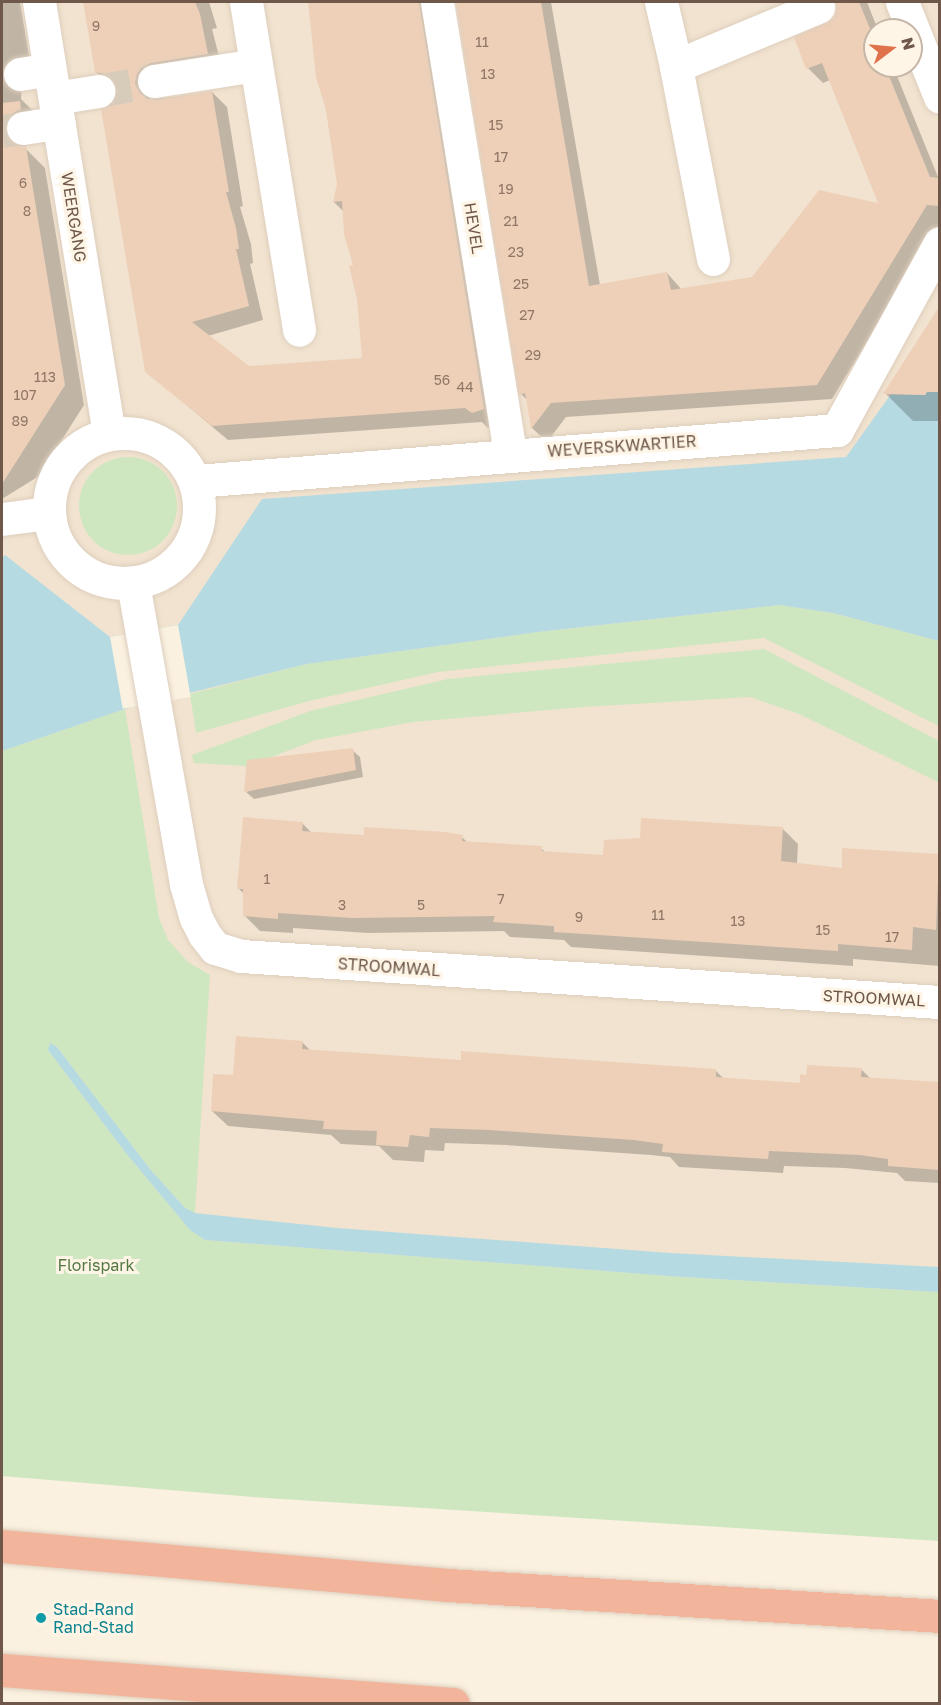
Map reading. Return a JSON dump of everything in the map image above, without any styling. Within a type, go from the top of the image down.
[{"type":"highway","points":[[2,1546],[448,1585],[939,1616]]},
{"type":"highway","points":[[2,1670],[453,1704]]},
{"type":"street","name":"WEERGANG","points":[[39,2],[46,91],[109,432]]},
{"type":"street","points":[[246,2],[299,330]]},
{"type":"street","name":"HEVEL","points":[[437,2],[510,455]]},
{"type":"street","points":[[662,2],[713,259]]},
{"type":"street","points":[[902,2],[939,97]]},
{"type":"street","points":[[676,66],[818,7]]},
{"type":"street","points":[[154,81],[256,65]]},
{"type":"street","points":[[23,128],[46,91],[98,91]]},
{"type":"street","name":"WEVERSKWARTIER","points":[[196,481],[837,430],[939,243]]},
{"type":"street","points":[[109,432],[136,432],[162,442],[182,460],[196,481],[200,504],[197,525],[190,544],[179,559],[166,569],[133,583],[108,583],[89,577],[73,563],[56,541],[47,513],[50,491],[60,469],[73,452],[109,432]]},
{"type":"street","points":[[2,519],[47,513]]},
{"type":"street","name":"STROOMWAL","points":[[133,583],[186,884],[196,918],[204,934],[215,948],[241,956],[505,976],[939,1002]]},
{"type":"shaded area","points":[[2,2],[939,2],[939,1367],[2,1340]]},
{"type":"green space","points":[[128,457],[147,461],[162,472],[173,487],[177,506],[173,525],[162,540],[147,551],[128,555],[109,551],[94,540],[83,525],[79,506],[83,487],[94,472],[109,461]]},
{"type":"green space","points":[[779,605],[833,613],[939,641],[939,726],[764,638],[438,672],[309,701],[196,733],[190,694],[307,664],[538,632]]},
{"type":"green space","points":[[764,649],[939,741],[940,783],[799,714],[750,697],[583,707],[413,722],[316,740],[248,766],[194,763],[192,755],[310,711],[448,679]]},
{"type":"green space","name":"Florispark","points":[[125,709],[159,918],[168,940],[188,962],[210,975],[195,1213],[185,1208],[150,1169],[57,1047],[48,1050],[125,1152],[190,1230],[205,1240],[682,1277],[939,1292],[939,1541],[266,1498],[2,1476],[2,751]]},
{"type":"water","points":[[927,392],[939,392],[939,641],[833,613],[779,605],[538,632],[307,664],[125,709],[2,751],[2,558],[5,555],[110,637],[178,625],[262,499],[846,457],[891,394],[925,395]]},
{"type":"water","points":[[50,1043],[57,1047],[150,1169],[185,1208],[195,1213],[337,1228],[670,1253],[939,1267],[939,1292],[682,1277],[205,1240],[190,1230],[125,1152],[48,1050]]},
{"type":"pier","points":[[178,625],[191,697],[123,709],[110,637]]},
{"type":"building","points":[[83,2],[195,2],[200,14],[208,54],[151,63],[142,67],[135,83],[140,93],[148,99],[156,100],[212,91],[229,192],[226,192],[236,228],[239,249],[236,249],[249,306],[192,322],[249,366],[362,358],[357,299],[349,266],[353,265],[344,234],[342,201],[333,202],[337,184],[326,110],[316,77],[308,2],[419,2],[484,409],[472,413],[465,408],[212,426],[145,372],[101,109],[109,106],[115,98],[116,87],[112,79],[105,74],[95,72]]},
{"type":"building","points":[[456,2],[541,2],[589,286],[667,272],[671,290],[752,277],[819,190],[878,203],[822,63],[806,69],[794,37],[832,19],[836,10],[836,2],[859,2],[866,18],[863,18],[863,78],[890,78],[930,177],[939,178],[939,206],[927,205],[817,385],[551,403],[531,429],[525,393],[519,395]]},
{"type":"building","points":[[20,101],[21,109],[11,114],[4,130],[9,140],[17,146],[26,146],[65,385],[2,484],[2,103]]},
{"type":"building","points":[[939,307],[939,392],[927,392],[925,395],[883,394]]},
{"type":"building","points":[[353,748],[356,770],[244,792],[247,760]]},
{"type":"building","points":[[243,817],[303,822],[302,831],[364,835],[364,827],[446,832],[463,835],[462,841],[542,846],[542,851],[603,855],[604,840],[640,838],[641,818],[783,827],[781,861],[842,868],[842,848],[939,854],[936,930],[913,927],[912,950],[838,944],[838,951],[554,932],[554,926],[493,922],[495,916],[352,918],[278,913],[278,919],[243,916],[243,889],[237,889]]},
{"type":"building","points":[[236,1036],[303,1041],[302,1049],[461,1060],[461,1051],[716,1069],[716,1077],[800,1083],[800,1074],[806,1075],[807,1065],[862,1068],[861,1077],[939,1082],[939,1170],[888,1166],[888,1159],[860,1155],[769,1151],[768,1159],[687,1154],[662,1152],[663,1144],[634,1140],[490,1130],[430,1128],[429,1137],[410,1135],[408,1147],[376,1145],[377,1131],[323,1129],[324,1121],[211,1111],[213,1074],[233,1075]]},
{"type":"tunnel","points":[[98,91],[154,81]]},
{"type":"tunnel","points":[[2,131],[23,128]]},
{"type":"place","name":"Stad-Rand Rand-Stad","points":[[41,1618]]}]
